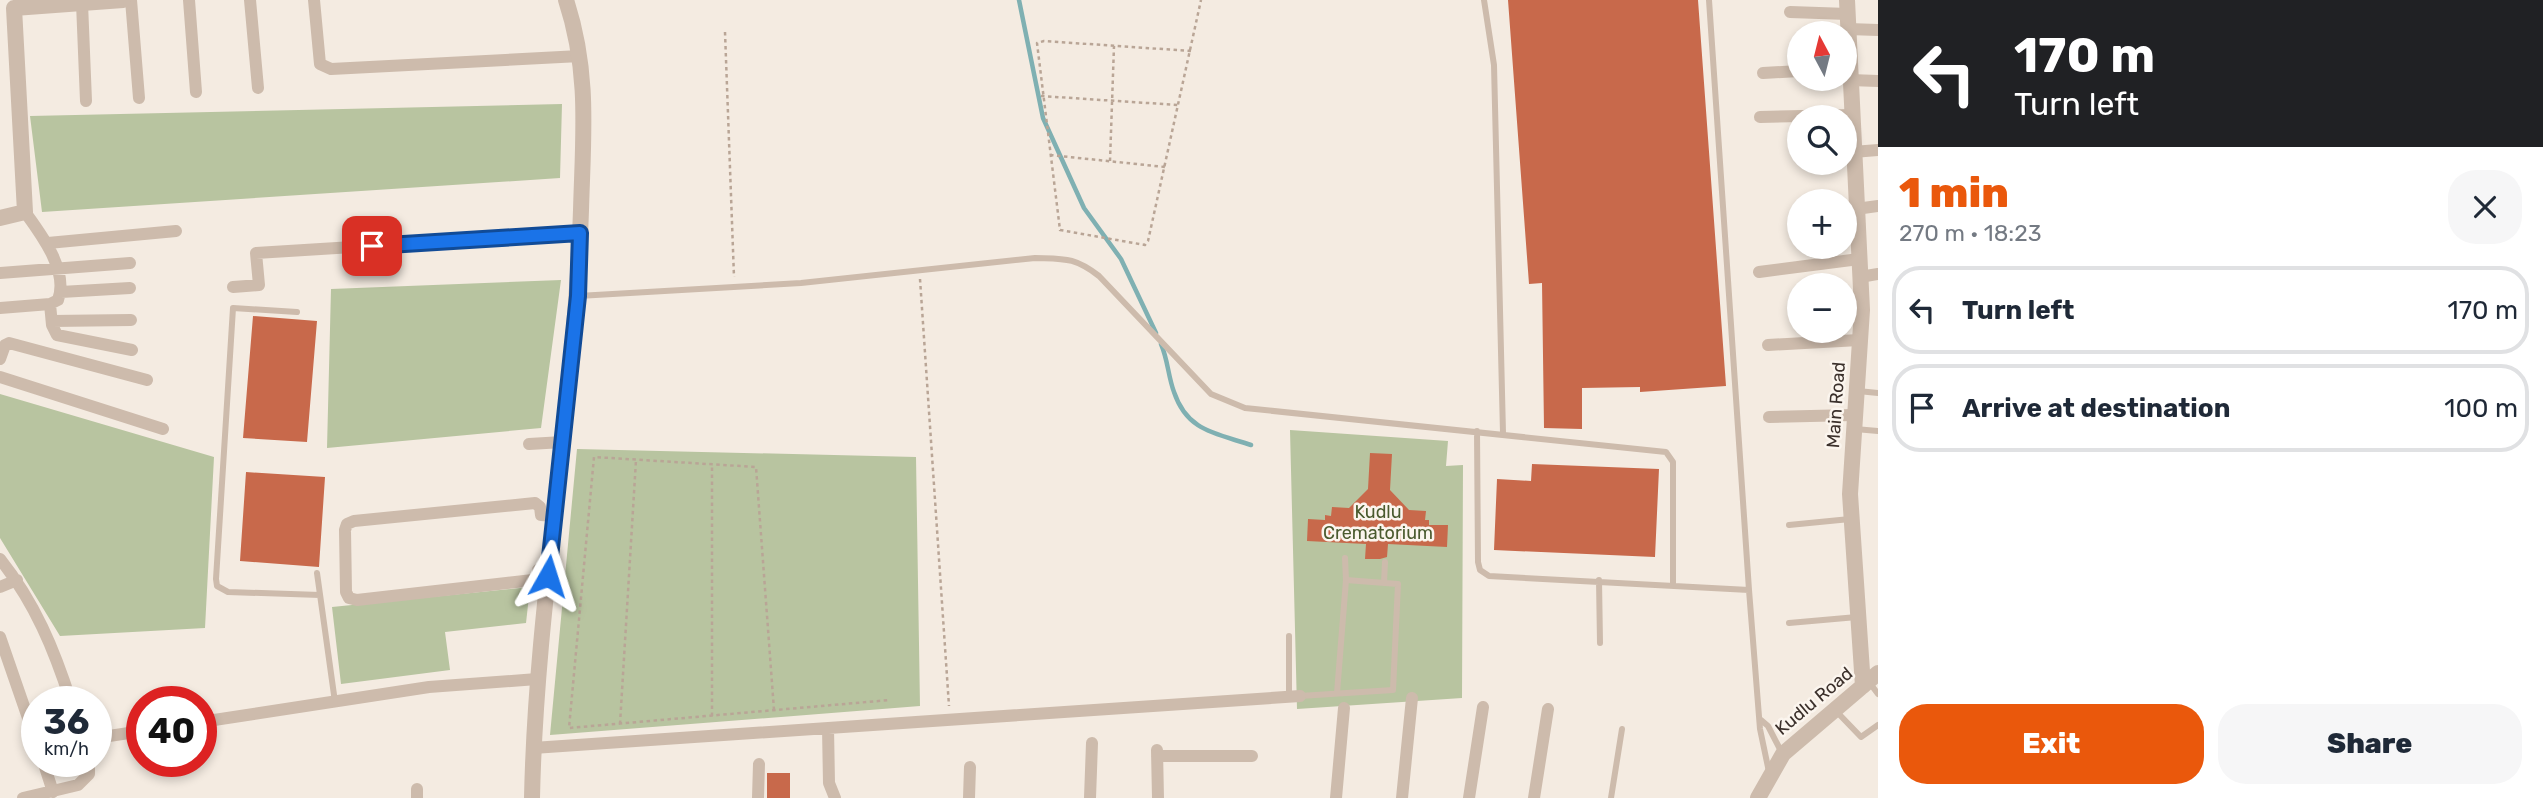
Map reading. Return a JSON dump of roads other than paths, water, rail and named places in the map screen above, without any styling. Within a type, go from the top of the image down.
[{"type":"street","points":[[0,307],[50,304],[58,300],[61,292],[48,243],[24,212],[7,8],[39,3],[123,0]]},
{"type":"street","points":[[131,0],[139,98]]},
{"type":"street","points":[[189,0],[196,92]]},
{"type":"street","points":[[250,0],[258,89]]},
{"type":"street","points":[[314,0],[317,54],[320,64],[331,69],[580,56]]},
{"type":"street","points":[[532,798],[537,679],[578,296],[585,83],[577,33],[566,0]]},
{"type":"street","points":[[82,3],[86,101]]},
{"type":"street","points":[[1790,12],[1848,15],[1878,30]]},
{"type":"street","points":[[1763,72],[1787,71]]},
{"type":"street","points":[[1857,75],[1878,81]]},
{"type":"street","points":[[1760,117],[1787,116]]},
{"type":"street","points":[[1857,152],[1878,150]]},
{"type":"street","points":[[1857,209],[1878,206]]},
{"type":"street","points":[[0,218],[24,212]]},
{"type":"street","name":"Main Road","points":[[1857,226],[1860,277],[1859,340],[1851,519],[1858,617],[1872,683]]},
{"type":"street","points":[[48,243],[176,231]]},
{"type":"street","points":[[233,287],[259,285],[256,253],[580,233]]},
{"type":"street","points":[[1759,272],[1859,259]]},
{"type":"street","points":[[0,273],[130,262]]},
{"type":"street","points":[[1860,277],[1878,274]]},
{"type":"street","points":[[61,292],[130,288]]},
{"type":"street","points":[[50,304],[57,335],[132,350]]},
{"type":"street","points":[[52,321],[131,320]]},
{"type":"street","points":[[1768,345],[1859,340]]},
{"type":"street","points":[[0,359],[5,345],[9,343],[147,380]]},
{"type":"street","points":[[0,377],[163,429]]},
{"type":"street","points":[[1769,417],[1854,422]]},
{"type":"street","points":[[529,444],[563,442]]},
{"type":"street","points":[[549,569],[538,570],[538,578],[533,580],[357,600],[349,598],[346,592],[345,530],[347,524],[354,521],[535,503],[540,507],[541,515],[555,516]]},
{"type":"street","points":[[0,559],[17,580],[54,649],[66,686]]},
{"type":"street","points":[[0,587],[17,580]]},
{"type":"street","points":[[0,637],[21,698]]},
{"type":"street","points":[[217,720],[429,687],[537,679]]},
{"type":"street","name":"Kudlu Road","points":[[1758,798],[1769,774],[1783,754],[1834,709],[1872,683]]},
{"type":"street","points":[[533,748],[1294,696]]},
{"type":"street","points":[[1402,798],[1412,698]]},
{"type":"street","points":[[1469,798],[1483,707]]},
{"type":"street","points":[[1336,798],[1345,708]]},
{"type":"street","points":[[1534,798],[1548,709]]},
{"type":"street","points":[[828,728],[829,783],[835,798]]},
{"type":"street","points":[[1090,798],[1091,743]]},
{"type":"street","points":[[1158,798],[1157,753],[1252,756]]},
{"type":"street","points":[[758,798],[759,764]]},
{"type":"street","points":[[969,798],[970,768]]},
{"type":"street","points":[[48,777],[53,792]]},
{"type":"street","points":[[23,798],[78,785],[86,777]]},
{"type":"lane","points":[[1485,0],[1494,65],[1503,433]]},
{"type":"lane","points":[[1709,0],[1749,590],[1760,720],[1769,774]]},
{"type":"lane","points":[[578,296],[734,288],[1035,258],[1068,258],[1081,262],[1099,276],[1211,394],[1245,408],[1666,452],[1673,462],[1672,583]]},
{"type":"lane","points":[[297,312],[233,308],[216,579],[217,586],[228,592],[320,596]]},
{"type":"lane","points":[[1856,391],[1878,393]]},
{"type":"lane","points":[[1854,422],[1878,431]]},
{"type":"lane","points":[[1477,431],[1480,570],[1489,576],[1672,583],[1749,590]]},
{"type":"lane","points":[[1790,526],[1851,519]]},
{"type":"lane","points":[[1337,693],[1346,580],[1345,558]]},
{"type":"lane","points":[[1384,583],[1385,562]]},
{"type":"lane","points":[[317,573],[335,702]]},
{"type":"lane","points":[[1289,636],[1294,696],[1393,690],[1398,584],[1346,580]]},
{"type":"lane","points":[[1599,580],[1600,643]]},
{"type":"lane","points":[[1789,622],[1858,617]]},
{"type":"lane","points":[[1834,709],[1861,737],[1878,725]]},
{"type":"lane","points":[[1760,720],[1768,726],[1783,754]]},
{"type":"lane","points":[[1611,798],[1622,729]]},
{"type":"waterway","points":[[1019,0],[1043,118],[1084,208],[1121,259],[1156,333]]},
{"type":"waterway","points":[[1161,344],[1174,392],[1186,415],[1204,429],[1251,445]]},
{"type":"park label","name":"Kudlu Crematorium","points":[[1378,522]]}]
